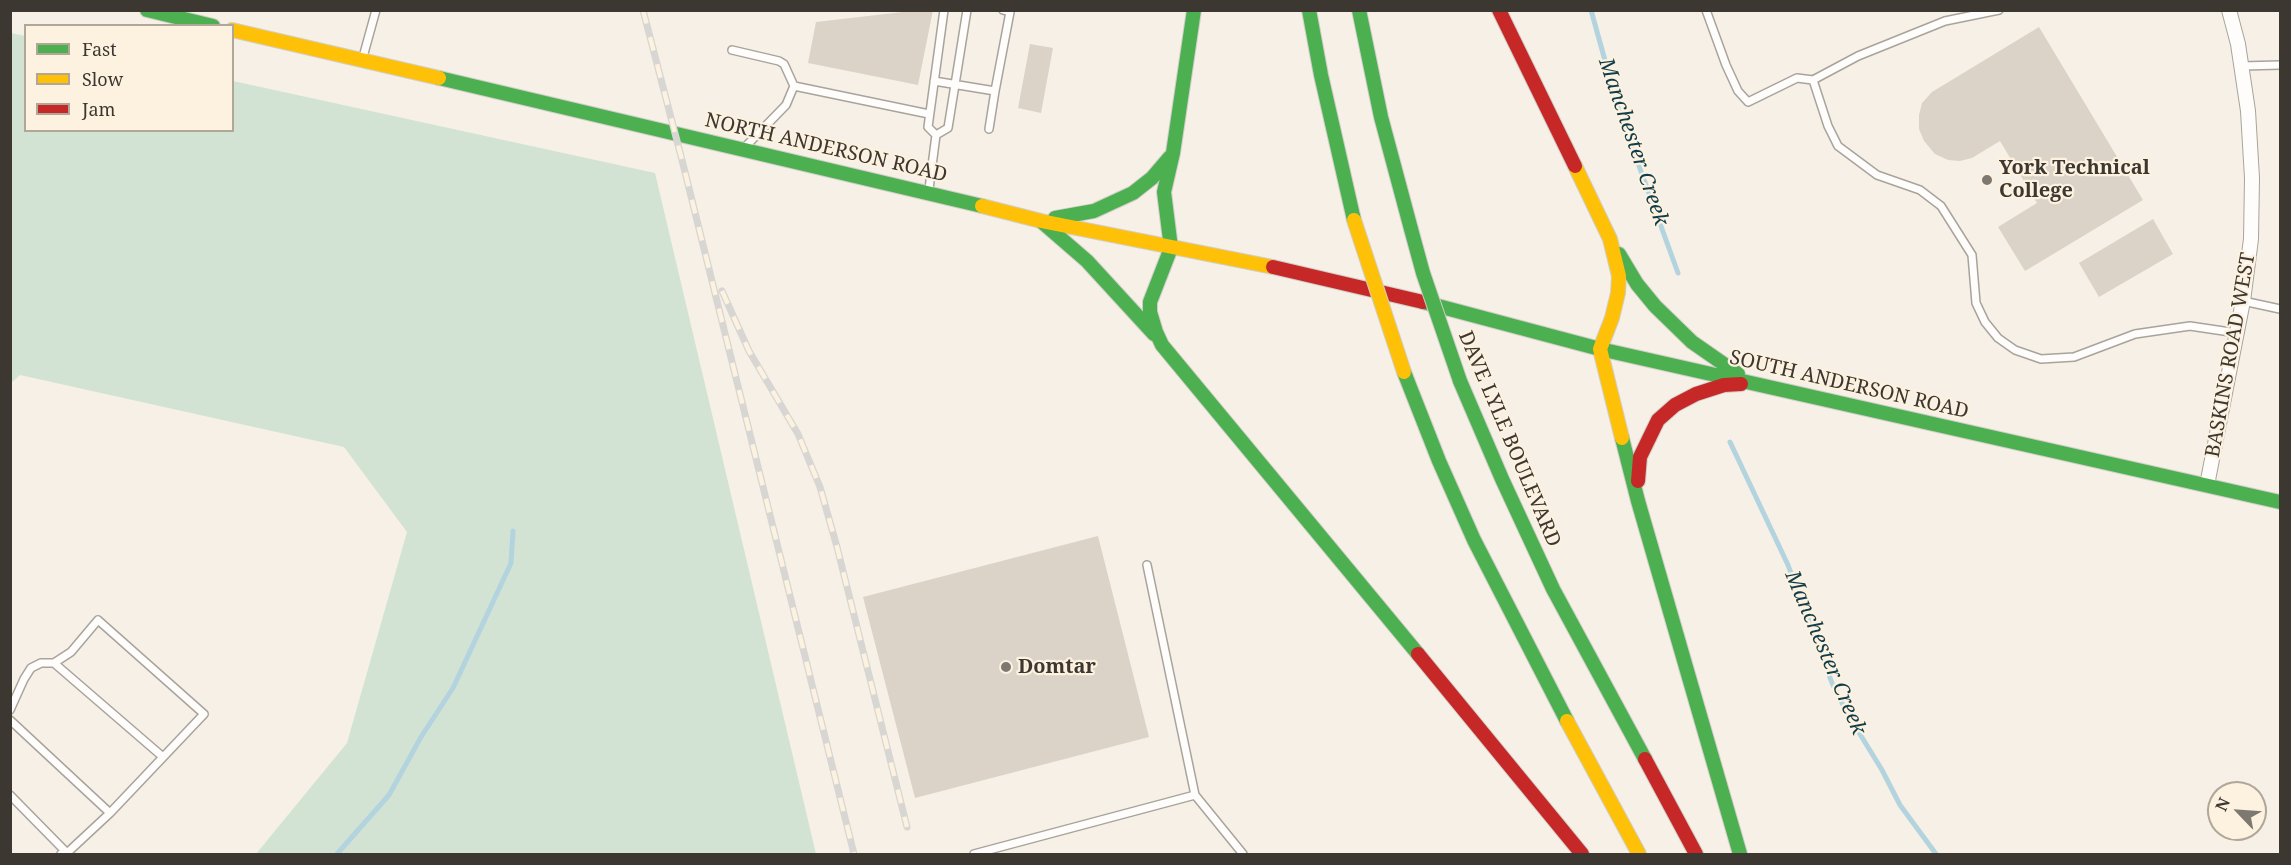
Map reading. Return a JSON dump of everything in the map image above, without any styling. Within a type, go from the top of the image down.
[{"type":"main road","points":[[147,10],[205,24]]},
{"type":"main road","points":[[1162,345],[1153,323],[1150,302],[1171,248],[1164,202],[1194,10]]},
{"type":"main road","points":[[1309,10],[1321,75],[1354,220],[1404,372],[1439,460],[1479,550],[1546,682],[1639,855]]},
{"type":"main road","name":"DAVE LYLE BOULEVARD","points":[[1359,10],[1382,117],[1411,229],[1430,294],[1460,381],[1553,589],[1696,855]]},
{"type":"main road","points":[[1499,10],[1610,239],[1637,284],[1655,306],[1692,342],[1752,382]]},
{"type":"main road","name":"NORTH ANDERSON ROAD","points":[[234,30],[744,148],[1041,221],[1307,274],[1411,299]]},
{"type":"main road","points":[[1041,221],[1078,215],[1111,205],[1143,186],[1173,153]]},
{"type":"main road","points":[[1041,221],[1110,283],[1582,855]]},
{"type":"main road","points":[[1610,239],[1619,276],[1618,293],[1612,318],[1600,349],[1638,501],[1740,855]]},
{"type":"main road","name":"SOUTH ANDERSON ROAD","points":[[1411,299],[1600,349],[2280,502]]},
{"type":"main road","points":[[1638,501],[1640,457],[1658,420],[1676,405],[1696,394],[1724,385],[1752,382]]},
{"type":"street","name":"BASKINS ROAD WEST","points":[[2207,485],[2243,301],[2251,239],[2252,178],[2248,111],[2242,66],[2229,10]]},
{"type":"lane","points":[[363,60],[376,10]]},
{"type":"lane","points":[[936,135],[928,127],[944,10]]},
{"type":"lane","points":[[936,135],[948,128],[967,10]]},
{"type":"lane","points":[[989,129],[1010,12],[1003,10]]},
{"type":"lane","points":[[1706,10],[1726,65],[1738,91],[1748,102],[1797,78],[1813,80],[1858,56],[1945,21],[1999,10]]},
{"type":"lane","points":[[732,50],[779,61],[784,64],[794,86],[786,105],[744,148]]},
{"type":"lane","points":[[2242,66],[2280,65]]},
{"type":"lane","points":[[1813,80],[1828,126],[1838,146],[1877,175],[1920,190],[1941,206],[1972,255],[1976,303],[1984,321],[1998,338],[2015,350],[2041,359],[2074,357],[2135,334],[2179,327],[2190,326],[2237,333]]},
{"type":"lane","points":[[934,81],[995,91]]},
{"type":"lane","points":[[794,86],[929,114]]},
{"type":"lane","points":[[929,192],[936,135]]},
{"type":"lane","points":[[2243,301],[2280,309]]},
{"type":"lane","points":[[1147,565],[1195,795],[1243,855]]},
{"type":"lane","points":[[10,710],[31,668],[42,663],[54,663],[71,652],[98,620],[204,714],[110,813],[64,854],[10,795]]},
{"type":"lane","points":[[54,663],[163,757]]},
{"type":"lane","points":[[10,720],[110,813]]},
{"type":"lane","points":[[974,855],[1195,795]]},
{"type":"green space","points":[[11,33],[24,36],[24,132],[234,132],[234,81],[655,173],[816,854],[256,854],[347,743],[407,532],[344,447],[20,375],[11,383]]},
{"type":"building","points":[[933,10],[918,85],[808,63],[816,22]]},
{"type":"building","points":[[2039,27],[2143,200],[2025,271],[1998,227],[2037,203],[2000,141],[1972,158],[1960,161],[1948,160],[1935,154],[1924,141],[1919,129],[1919,115],[1922,103],[1932,92]]},
{"type":"building","points":[[1030,44],[1053,48],[1041,113],[1018,108]]},
{"type":"building","points":[[2153,219],[2173,254],[2099,297],[2079,263]]},
{"type":"building","name":"Domtar","points":[[1098,536],[1149,737],[915,798],[863,597]]},
{"type":"waterway","name":"Manchester Creek","points":[[1591,10],[1619,111],[1678,273]]},
{"type":"waterway","name":"Manchester Creek","points":[[1730,442],[1788,565],[1832,683],[1900,805],[1936,854]]},
{"type":"waterway","points":[[337,854],[389,795],[421,737],[453,688],[511,563],[513,531]]},
{"type":"railway","points":[[643,10],[854,854]]},
{"type":"railway","points":[[722,291],[749,351],[798,434],[820,487],[907,827]]},
{"type":"traffic: fast","points":[[147,10],[205,24]]},
{"type":"traffic: fast","points":[[1194,10],[1173,153],[1164,192],[1171,248],[1150,302],[1150,312],[1156,332],[1162,345],[1418,654]]},
{"type":"traffic: fast","points":[[1309,10],[1321,75],[1354,220]]},
{"type":"traffic: fast","points":[[1359,10],[1381,117],[1411,229]]},
{"type":"traffic: fast","points":[[439,78],[982,206]]},
{"type":"traffic: fast","points":[[1055,218],[1094,211],[1133,193],[1152,178],[1170,157]]},
{"type":"traffic: fast","points":[[1042,222],[1087,261],[1154,334]]},
{"type":"traffic: fast","points":[[1411,229],[1423,273],[1460,381]]},
{"type":"traffic: fast","points":[[1619,254],[1637,284],[1655,306],[1692,342],[1738,374]]},
{"type":"traffic: fast","points":[[1423,302],[1600,349],[2280,502]]},
{"type":"traffic: fast","points":[[1404,372],[1439,461],[1474,540],[1567,721]]},
{"type":"traffic: fast","points":[[1460,381],[1553,589],[1645,759]]},
{"type":"traffic: fast","points":[[1622,438],[1740,854]]},
{"type":"traffic: slow","points":[[234,30],[439,78]]},
{"type":"traffic: slow","points":[[1575,166],[1610,239],[1619,276],[1618,293],[1612,318],[1600,349],[1622,438]]},
{"type":"traffic: slow","points":[[982,206],[1041,221],[1273,267]]},
{"type":"traffic: slow","points":[[1354,220],[1404,372]]},
{"type":"traffic: slow","points":[[1567,721],[1639,854]]},
{"type":"traffic: jam","points":[[1499,10],[1575,166]]},
{"type":"traffic: jam","points":[[1273,267],[1423,302]]},
{"type":"traffic: jam","points":[[1638,481],[1640,457],[1658,420],[1675,405],[1696,394],[1724,385],[1741,384]]},
{"type":"traffic: jam","points":[[1418,654],[1582,854]]},
{"type":"traffic: jam","points":[[1645,759],[1696,854]]},
{"type":"place","name":"York Technical College","points":[[1987,180]]},
{"type":"place","name":"Domtar","points":[[1006,667]]}]
